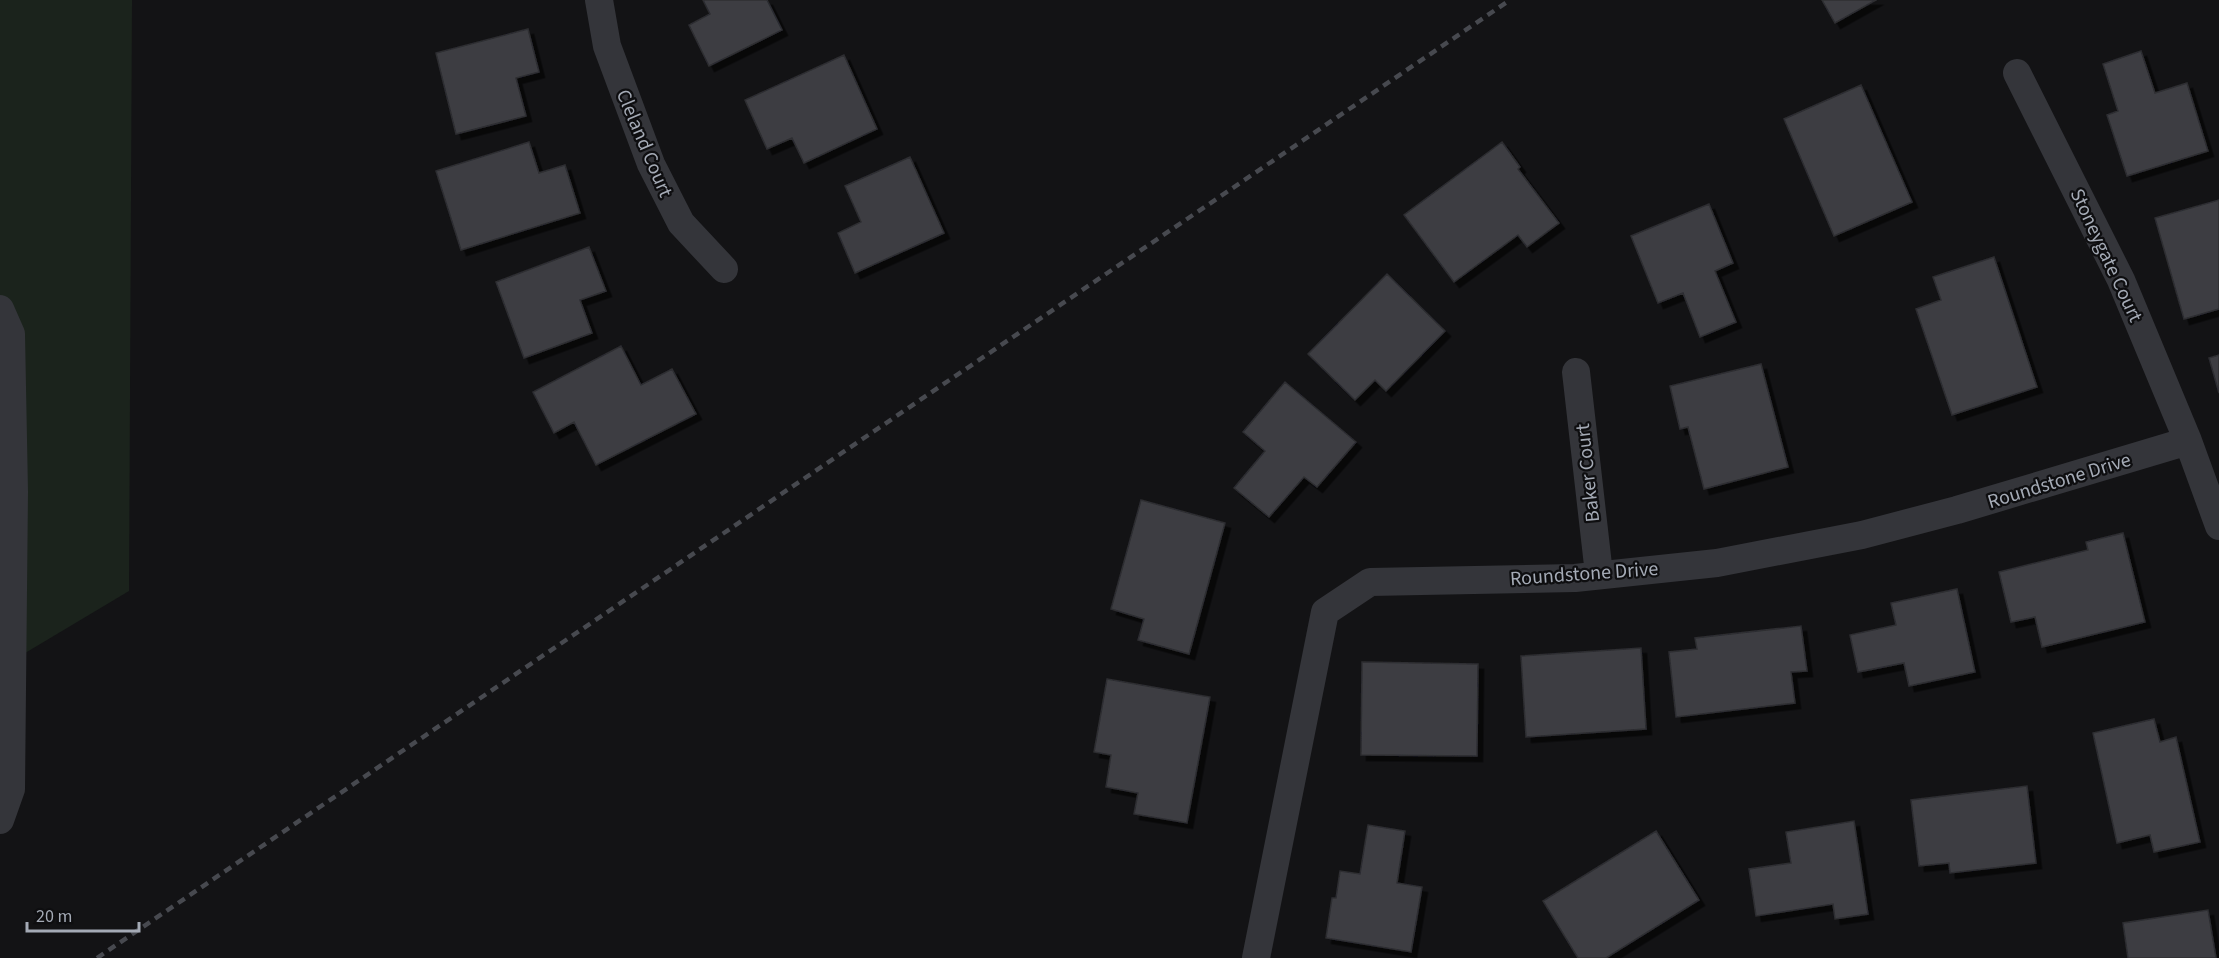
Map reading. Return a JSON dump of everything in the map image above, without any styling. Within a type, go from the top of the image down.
[{"type":"street","name":"Cleland Court","points":[[598,0],[607,46],[651,164],[681,223],[724,269]]},
{"type":"street","name":"Stoneygate Court","points":[[2017,73],[2121,280],[2188,441],[2219,526]]},
{"type":"street","points":[[0,309],[11,334],[14,492],[11,789],[0,820]]},
{"type":"street","name":"Baker Court","points":[[1576,372],[1599,574]]},
{"type":"street","name":"Roundstone Drive","points":[[1256,958],[1325,612],[1370,582],[1575,578],[1717,563],[1862,535],[1968,507],[2188,441]]},
{"type":"shaded area","points":[[0,0],[132,0],[129,591],[0,668]]},
{"type":"building","points":[[703,0],[767,0],[782,30],[709,66],[689,25],[710,14]]},
{"type":"building","points":[[1822,0],[1876,0],[1835,23]]},
{"type":"building","points":[[528,29],[539,72],[516,78],[526,116],[456,134],[436,53]]},
{"type":"building","points":[[2141,51],[2155,93],[2187,83],[2208,151],[2127,176],[2107,115],[2118,111],[2103,64]]},
{"type":"building","points":[[844,55],[877,129],[804,163],[792,138],[767,149],[745,100]]},
{"type":"building","points":[[1861,85],[1912,202],[1834,236],[1784,119]]},
{"type":"building","points":[[529,142],[539,173],[565,165],[580,213],[461,250],[436,171]]},
{"type":"building","points":[[1502,142],[1520,167],[1518,169],[1559,223],[1527,247],[1518,235],[1454,282],[1404,215]]},
{"type":"building","points":[[910,157],[944,233],[855,273],[838,233],[861,222],[845,186]]},
{"type":"building","points":[[2219,200],[2219,309],[2184,319],[2155,218]]},
{"type":"building","points":[[1709,204],[1733,263],[1715,271],[1736,322],[1700,337],[1683,293],[1658,303],[1631,236]]},
{"type":"building","points":[[589,247],[606,291],[580,300],[592,333],[524,358],[496,282]]},
{"type":"building","points":[[1994,257],[2037,387],[1952,415],[1916,309],[1941,300],[1933,277]]},
{"type":"building","points":[[1387,274],[1445,331],[1386,391],[1375,380],[1355,400],[1308,354]]},
{"type":"building","points":[[621,346],[641,385],[672,369],[696,414],[596,465],[574,422],[554,433],[533,392]]},
{"type":"building","points":[[2219,355],[2219,393],[2209,358]]},
{"type":"building","points":[[1761,364],[1788,467],[1704,489],[1688,427],[1680,429],[1670,386]]},
{"type":"building","points":[[1285,382],[1356,442],[1317,487],[1304,477],[1269,517],[1234,488],[1265,451],[1243,432]]},
{"type":"building","points":[[1141,500],[1225,523],[1189,654],[1138,640],[1144,619],[1111,609]]},
{"type":"building","points":[[2123,533],[2145,622],[2042,647],[2035,617],[2011,622],[1999,572],[2088,550],[2086,542]]},
{"type":"building","points":[[1957,589],[1975,672],[1909,686],[1904,663],[1858,672],[1850,635],[1896,625],[1891,603]]},
{"type":"building","points":[[1801,626],[1807,671],[1791,672],[1795,703],[1676,717],[1669,652],[1697,649],[1695,638]]},
{"type":"building","points":[[1641,648],[1646,729],[1526,737],[1521,656]]},
{"type":"building","points":[[1362,662],[1478,664],[1477,756],[1361,755]]},
{"type":"building","points":[[1107,679],[1210,697],[1187,823],[1134,814],[1138,793],[1106,787],[1111,755],[1094,752]]},
{"type":"building","points":[[2154,719],[2160,742],[2176,737],[2200,842],[2154,852],[2150,835],[2117,843],[2093,733]]},
{"type":"building","points":[[2027,786],[2036,863],[1950,873],[1949,863],[1919,866],[1911,800]]},
{"type":"building","points":[[1854,821],[1868,914],[1835,919],[1833,904],[1756,916],[1749,869],[1791,863],[1786,832]]},
{"type":"building","points":[[1368,825],[1405,831],[1397,883],[1422,887],[1411,952],[1326,938],[1332,898],[1336,898],[1340,871],[1360,874]]},
{"type":"building","points":[[1656,831],[1699,900],[1606,958],[1578,958],[1543,901]]},
{"type":"building","points":[[2208,910],[2216,958],[2128,958],[2123,923]]},
{"type":"railway","points":[[97,958],[1510,0]]}]
